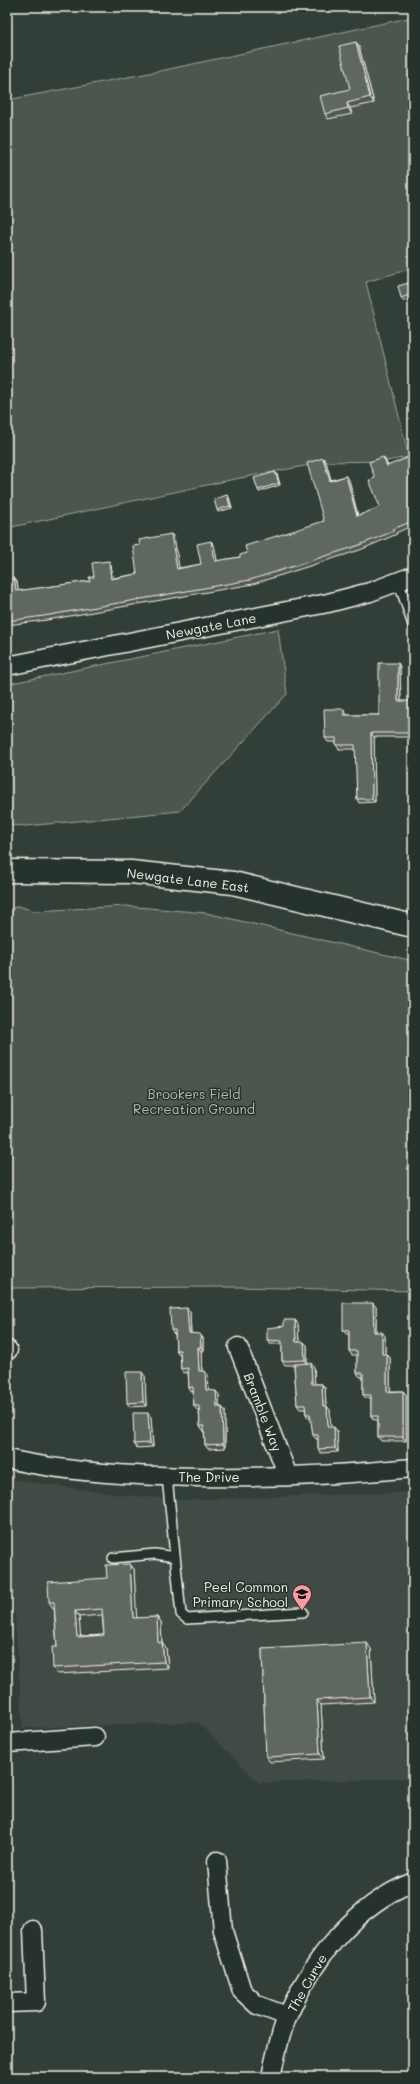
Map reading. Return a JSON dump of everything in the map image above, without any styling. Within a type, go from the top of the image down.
[{"type":"main road","name":"Newgate Lane East","points":[[7,871],[131,872],[233,883],[413,926]]},
{"type":"street","name":"Newgate Lane","points":[[7,666],[328,603],[406,580]]},
{"type":"street","name":"Bramble Way","points":[[238,1347],[288,1476]]},
{"type":"street","name":"The Drive","points":[[7,1459],[93,1473],[167,1477],[288,1476],[413,1468]]},
{"type":"street","points":[[7,1743],[95,1737]]},
{"type":"street","points":[[217,1861],[223,1931],[242,1991],[258,2005],[287,2016]]},
{"type":"street","name":"The Curve","points":[[271,2077],[287,2016],[310,1973],[343,1931],[373,1905],[413,1882]]},
{"type":"street","points":[[7,2003],[36,2002],[33,1930]]},
{"type":"lane","points":[[406,580],[413,625]]},
{"type":"lane","points":[[167,1477],[181,1614],[187,1619],[303,1612]]},
{"type":"lane","points":[[113,1558],[155,1554],[175,1557]]},
{"type":"shaded area","points":[[7,1479],[114,1494],[182,1500],[413,1492],[413,1778],[259,1783],[198,1722],[23,1728],[7,1512]]},
{"type":"green space","points":[[413,17],[413,268],[366,282],[409,457],[386,461],[326,462],[235,479],[7,528],[7,100],[160,71]]},
{"type":"green space","points":[[278,629],[287,694],[180,811],[27,826],[7,825],[7,684]]},
{"type":"green space","name":"Brookers Field Recreation Ground","points":[[18,906],[35,911],[126,906],[206,913],[413,961],[413,1291],[238,1287],[7,1288],[7,911]]},
{"type":"building","points":[[356,42],[370,97],[347,103],[348,108],[325,114],[320,96],[350,89],[339,46]]},
{"type":"building","points":[[413,276],[413,298],[412,294],[401,298],[398,286],[412,282],[410,277]]},
{"type":"building","points":[[413,322],[413,335],[409,323]]},
{"type":"building","points":[[412,456],[413,521],[393,529],[394,531],[357,546],[250,580],[44,616],[7,621],[7,579],[14,578],[16,591],[90,581],[89,577],[94,577],[92,563],[109,561],[111,579],[137,574],[133,546],[140,545],[139,540],[171,534],[177,569],[201,564],[197,544],[211,541],[215,561],[240,557],[240,555],[247,553],[245,546],[324,521],[307,463],[323,458],[330,481],[346,476],[357,516],[380,507],[369,480],[375,478],[369,462],[383,457],[387,466]]},
{"type":"building","points":[[275,472],[279,483],[258,490],[254,478]]},
{"type":"building","points":[[227,495],[230,506],[217,510],[214,499]]},
{"type":"building","points":[[379,663],[398,663],[398,701],[412,701],[412,733],[371,733],[372,799],[357,799],[355,745],[336,745],[336,738],[325,738],[324,709],[344,709],[344,715],[379,715]]},
{"type":"building","points":[[343,1303],[373,1303],[374,1332],[382,1332],[382,1354],[387,1354],[387,1392],[403,1391],[403,1437],[378,1437],[378,1416],[371,1416],[371,1395],[363,1395],[363,1373],[357,1373],[357,1351],[349,1351],[349,1330],[343,1330]]},
{"type":"building","points":[[187,1308],[189,1333],[200,1334],[201,1347],[198,1347],[199,1371],[205,1371],[206,1390],[216,1391],[217,1407],[222,1407],[223,1444],[205,1445],[204,1426],[200,1426],[199,1406],[194,1406],[193,1387],[189,1388],[188,1368],[181,1369],[180,1350],[176,1350],[175,1330],[171,1330],[170,1309]]},
{"type":"building","points":[[284,1320],[295,1320],[296,1342],[304,1342],[305,1360],[282,1361],[282,1341],[267,1340],[267,1328],[284,1326]]},
{"type":"building","points":[[408,1350],[413,1350],[413,1361],[408,1361]]},
{"type":"building","points":[[311,1363],[312,1384],[322,1384],[323,1406],[327,1406],[328,1427],[334,1427],[335,1448],[318,1449],[318,1435],[313,1435],[310,1414],[306,1414],[305,1405],[297,1405],[294,1364]]},
{"type":"building","points":[[126,1372],[142,1372],[143,1402],[127,1403]]},
{"type":"building","points":[[133,1413],[148,1413],[150,1443],[134,1444]]},
{"type":"building","points":[[130,1564],[133,1618],[157,1617],[158,1643],[162,1642],[164,1662],[53,1668],[52,1647],[57,1647],[54,1602],[49,1602],[48,1582],[107,1578],[106,1565]],"holes":[[[102,1609],[104,1635],[77,1637],[75,1611]]]},
{"type":"building","points":[[367,1643],[370,1697],[317,1700],[320,1754],[266,1757],[262,1649]]},
{"type":"place","name":"Peel Common Primary School","points":[[302,1611]]}]
